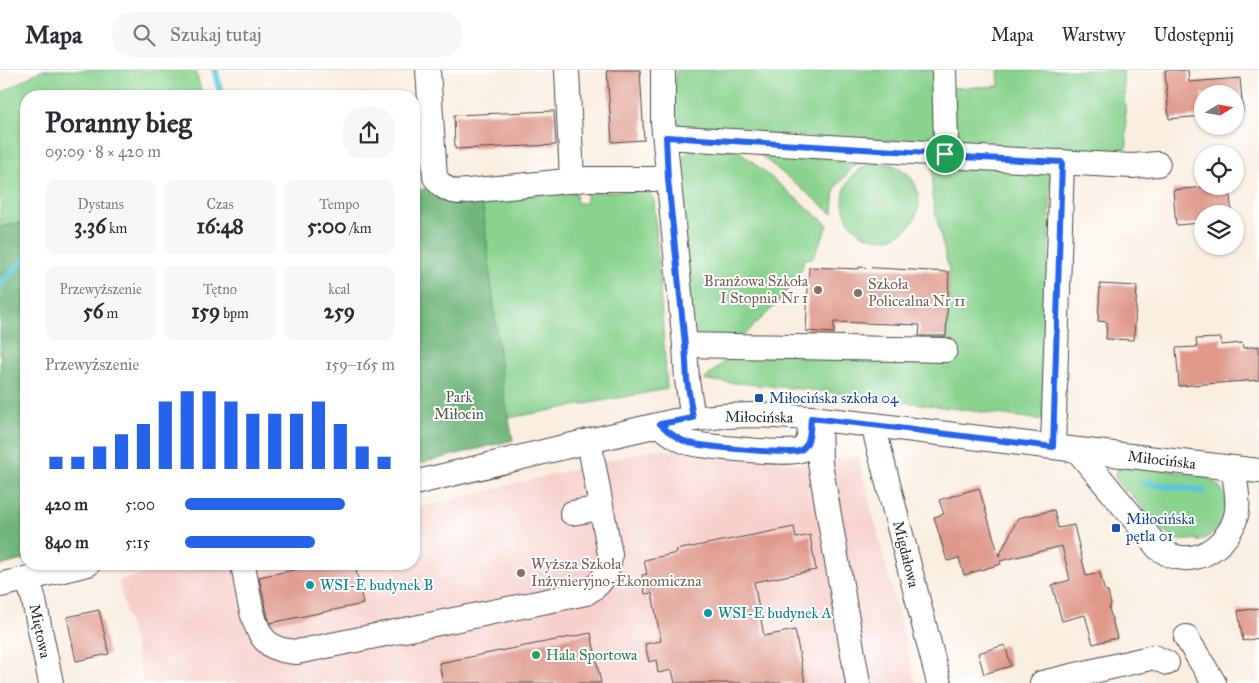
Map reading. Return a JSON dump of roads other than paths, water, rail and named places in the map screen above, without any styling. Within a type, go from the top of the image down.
[{"type":"street","points":[[428,70],[434,177],[440,186],[450,191],[458,192],[587,179],[668,179]]},
{"type":"street","points":[[567,70],[572,181]]},
{"type":"street","points":[[663,70],[663,122],[666,137],[668,179],[687,380],[693,418]]},
{"type":"street","points":[[944,70],[945,154]]},
{"type":"street","points":[[666,137],[945,154],[961,157],[1132,166],[1158,164]]},
{"type":"street","points":[[1053,447],[1062,162]]},
{"type":"street","points":[[685,345],[945,350]]},
{"type":"street","name":"Miłocińska","points":[[420,482],[660,424],[693,418],[754,415],[873,425],[1259,471]]},
{"type":"street","points":[[660,424],[673,437],[690,443],[749,450],[793,452],[800,451],[806,445],[815,419]]},
{"type":"street","points":[[815,419],[820,463],[858,683]]},
{"type":"street","name":"Migdałowa","points":[[873,425],[940,683]]},
{"type":"street","points":[[244,570],[254,622],[265,641],[275,648],[282,650],[302,651],[586,593],[597,586],[602,580],[610,561],[589,441]]},
{"type":"street","points":[[1077,450],[1159,549],[1173,556],[1191,558],[1208,552],[1223,541],[1234,527],[1238,511],[1238,493],[1232,468]]},
{"type":"street","points":[[572,512],[601,508]]},
{"type":"street","points":[[0,586],[64,570]]},
{"type":"street","name":"Miętowa","points":[[27,579],[33,596],[51,683]]},
{"type":"street","points":[[1186,637],[1214,683]]},
{"type":"street","points":[[1042,683],[1154,657],[1167,663]]},
{"type":"waterway","points":[[215,70],[220,90]]},
{"type":"waterway","points":[[0,284],[20,264]]},
{"type":"waterway","points":[[1143,483],[1203,491]]},
{"type":"place","name":"Branżowa Szkoła I Stopnia Nr 1","points":[[818,290]]},
{"type":"place","name":"Szkoła Policealna Nr 11","points":[[858,293]]},
{"type":"place","name":"Miłocińska szkoła 04","points":[[759,398]]},
{"type":"place","name":"Miłocińska pętla 01","points":[[1116,528]]},
{"type":"place","name":"Wyższa Szkoła Inżynieryjno-Ekonomiczna","points":[[521,573]]},
{"type":"place","name":"WSI-E budynek B","points":[[310,585]]},
{"type":"place","name":"WSI-E budynek A","points":[[708,613]]},
{"type":"place","name":"Hala Sportowa","points":[[536,655]]},
{"type":"park label","name":"Park Miłocin","points":[[459,406]]}]
